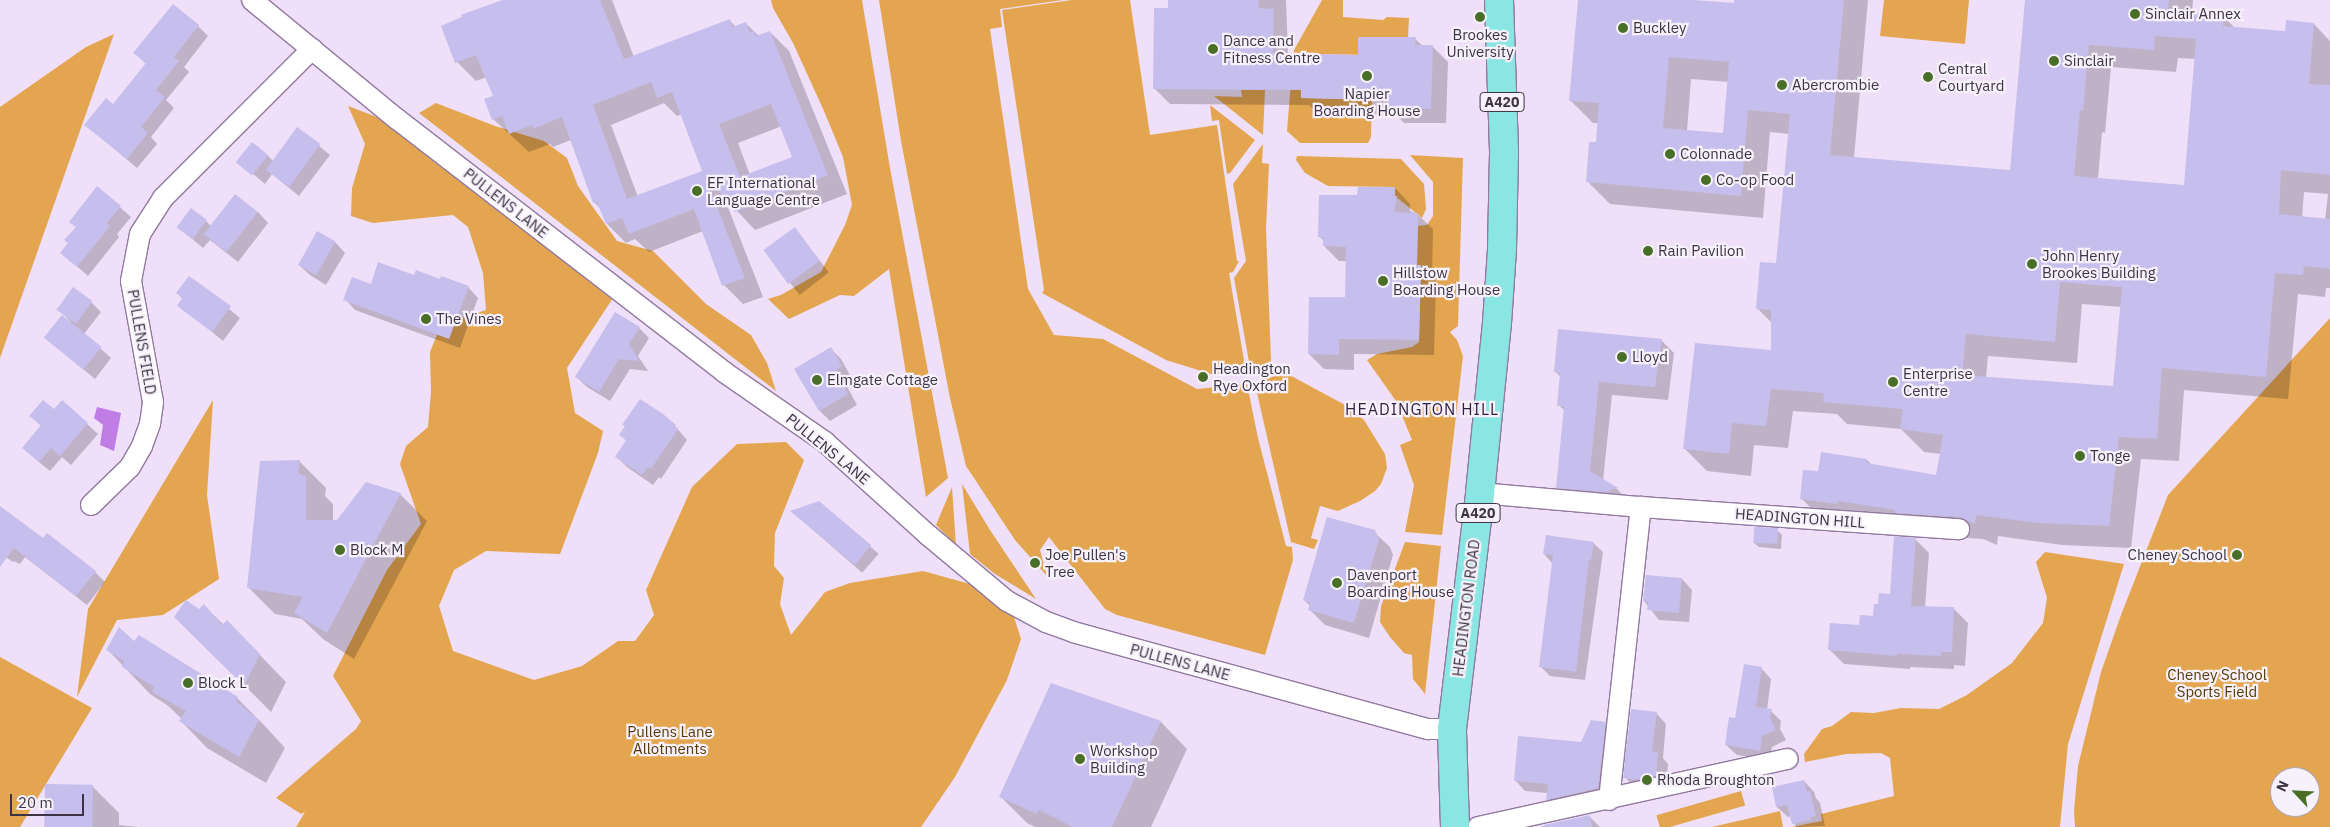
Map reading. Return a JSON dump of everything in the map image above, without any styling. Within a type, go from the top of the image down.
[{"type":"main road","name":"HEADINGTON ROAD","points":[[1455,827],[1452,729],[1498,323],[1504,151],[1499,0]]},
{"type":"street","name":"PULLENS LANE","points":[[252,0],[397,119],[724,372],[825,442],[956,560],[1008,601],[1046,622],[1073,632],[1428,729],[1452,729]]},
{"type":"street","name":"PULLENS FIELD","points":[[91,505],[130,466],[142,446],[150,424],[153,402],[131,281],[140,234],[163,198],[312,49]]},
{"type":"street","name":"HEADINGTON HILL","points":[[1480,493],[1641,507],[1959,530]]},
{"type":"street","points":[[1609,800],[1641,507]]},
{"type":"street","points":[[1478,827],[1609,800],[1788,759]]},
{"type":"green space","points":[[771,0],[862,0],[890,168],[948,478],[926,497],[889,269],[854,296],[840,295],[789,319],[768,299],[781,295],[821,272],[845,225],[852,205],[843,157],[793,43],[773,8]]},
{"type":"green space","points":[[879,0],[1063,0],[1000,9],[1002,27],[990,29],[1028,289],[1054,335],[1103,339],[1197,389],[1247,384],[1258,438],[1286,546],[1292,547],[1293,560],[1265,655],[1117,615],[1105,609],[1049,537],[1040,550],[1047,576],[1015,540],[966,466],[950,398],[901,141]]},
{"type":"green space","points":[[1072,0],[1130,0],[1150,135],[1217,125],[1237,261],[1239,261],[1233,272],[1229,273],[1246,372],[1211,374],[1166,360],[1042,293],[1044,290],[1002,10]]},
{"type":"green space","points":[[1322,0],[1343,0],[1343,17],[1383,20],[1387,17],[1409,18],[1408,37],[1375,55],[1302,54],[1292,71],[1294,50]]},
{"type":"green space","points":[[1884,0],[1969,0],[1965,44],[1880,36]]},
{"type":"green space","points":[[114,34],[0,358],[0,107],[86,47]]},
{"type":"green space","points":[[1291,81],[1301,81],[1301,98],[1372,100],[1371,137],[1368,143],[1300,143],[1287,131]]},
{"type":"green space","points":[[1241,90],[1265,90],[1263,135],[1214,96],[1242,97]]},
{"type":"green space","points":[[436,103],[495,126],[544,141],[567,158],[578,186],[617,241],[653,251],[706,304],[751,335],[767,363],[776,391],[419,113]]},
{"type":"green space","points":[[1210,105],[1255,140],[1230,173],[1227,174],[1219,120],[1212,121]]},
{"type":"green space","name":"Pullens Lane Allotments","points":[[348,106],[382,119],[437,164],[613,298],[567,368],[575,413],[603,431],[598,453],[560,554],[486,551],[454,570],[439,606],[453,651],[534,680],[582,666],[618,641],[635,641],[654,615],[646,590],[692,487],[737,444],[786,442],[804,460],[775,533],[774,566],[784,578],[780,604],[791,635],[825,592],[850,583],[923,571],[970,584],[1014,617],[1021,639],[1007,680],[955,777],[921,827],[296,827],[305,812],[301,814],[276,798],[356,729],[361,721],[333,676],[387,570],[421,524],[400,464],[406,446],[428,427],[431,392],[430,352],[441,325],[486,310],[483,273],[468,227],[453,215],[373,223],[351,216],[352,188],[365,144]]},
{"type":"green space","points":[[1263,144],[1262,163],[1269,164],[1266,229],[1271,360],[1270,364],[1251,373],[1234,278],[1246,261],[1233,184]]},
{"type":"green space","points":[[1410,155],[1463,158],[1458,326],[1450,332],[1457,340],[1463,356],[1442,535],[1405,532],[1414,485],[1400,445],[1412,440],[1396,401],[1367,360],[1377,354],[1412,347],[1419,342],[1421,266],[1417,265],[1418,226],[1427,225],[1433,216],[1433,182]]},
{"type":"green space","points":[[1297,156],[1401,159],[1424,184],[1426,209],[1422,218],[1395,196],[1395,187],[1328,186],[1305,173],[1296,160]]},
{"type":"green space","name":"Cheney School Sports Field","points":[[2330,318],[2330,827],[2075,827],[2074,811],[2078,766],[2101,672],[2168,495]]},
{"type":"green space","points":[[1284,372],[1345,405],[1364,420],[1385,454],[1387,468],[1381,484],[1375,491],[1360,501],[1338,511],[1320,506],[1311,538],[1318,540],[1314,549],[1291,542],[1255,384]]},
{"type":"green space","points":[[213,400],[207,495],[219,579],[163,615],[117,620],[77,697],[88,609]]},
{"type":"green space","points":[[962,484],[1036,599],[995,574],[970,554]]},
{"type":"green space","points":[[952,487],[956,545],[936,525]]},
{"type":"green space","points":[[1405,542],[1441,546],[1425,694],[1413,679],[1412,655],[1404,653],[1380,622],[1381,606]]},
{"type":"green space","points":[[2045,552],[2124,564],[2068,744],[2060,827],[1791,827],[1822,821],[1821,814],[1894,796],[1890,758],[1881,753],[1846,754],[1805,762],[1804,754],[1822,729],[1832,726],[1851,712],[1874,713],[1901,708],[1939,709],[1967,695],[2012,663],[2043,623],[2047,598],[2036,562]]},
{"type":"green space","points":[[0,657],[92,708],[20,827],[0,827]]},
{"type":"green space","points":[[1741,791],[1745,805],[1670,827],[1660,827],[1656,815]]},
{"type":"green space","points":[[1780,811],[1783,827],[1712,827],[1755,817]]},
{"type":"shaded area","points":[[97,407],[121,413],[114,451],[100,445],[103,425],[94,418]]},
{"type":"building","points":[[503,0],[600,0],[624,59],[730,19],[732,27],[746,22],[750,33],[754,31],[756,36],[770,31],[828,175],[735,212],[707,176],[705,177],[745,278],[722,286],[694,209],[629,234],[622,218],[606,224],[597,202],[593,203],[562,117],[533,129],[532,125],[509,134],[502,116],[492,120],[484,99],[493,96],[476,55],[455,63],[441,26],[462,17],[461,15]],"holes":[[[651,82],[657,98],[672,92],[702,171],[627,199],[593,105]],[[771,104],[792,157],[740,177],[719,124]]]},
{"type":"building","points":[[1168,0],[1259,0],[1258,8],[1274,9],[1273,53],[1358,55],[1358,37],[1416,37],[1415,45],[1433,45],[1431,109],[1388,108],[1388,100],[1301,98],[1301,90],[1153,89],[1154,8],[1168,8]]},
{"type":"building","points":[[1578,0],[1694,0],[1734,3],[1734,0],[1844,0],[1830,155],[2010,170],[2025,0],[2169,0],[2168,10],[2224,16],[2223,26],[2285,31],[2286,20],[2314,23],[2309,84],[2330,85],[2330,175],[2281,170],[2279,214],[2330,219],[2330,269],[2304,266],[2303,275],[2275,273],[2266,377],[2162,368],[2157,439],[2119,437],[2109,526],[2038,523],[1976,515],[1975,524],[1960,517],[1895,513],[1895,510],[1838,501],[1837,504],[1800,499],[1803,470],[1818,471],[1821,452],[1867,459],[1867,463],[1936,475],[1943,435],[1900,429],[1903,409],[1823,402],[1824,393],[1771,389],[1766,426],[1732,423],[1729,454],[1683,449],[1695,343],[1771,350],[1771,310],[1756,309],[1760,262],[1776,263],[1790,114],[1748,110],[1741,196],[1586,182],[1589,142],[1596,142],[1599,103],[1569,101]],"holes":[[[2155,36],[2196,39],[2184,185],[2074,176],[2080,110],[2083,111],[2089,45],[2154,50]],[[1669,57],[1729,62],[1723,133],[1663,128]],[[2060,282],[2122,287],[2113,386],[1962,375],[1966,334],[2055,342]]]},
{"type":"building","points":[[173,4],[199,25],[174,57],[179,61],[156,90],[165,97],[141,127],[148,133],[127,159],[84,125],[106,98],[113,104],[146,63],[133,53]]},
{"type":"building","points":[[297,127],[320,144],[289,187],[266,170]]},
{"type":"building","points":[[252,142],[268,155],[252,175],[236,162]]},
{"type":"building","points":[[97,186],[121,206],[107,223],[110,226],[77,267],[60,253],[68,243],[64,240],[76,227],[69,222]]},
{"type":"building","name":"Hillstow Boarding House","points":[[1358,187],[1395,187],[1395,196],[1397,196],[1394,212],[1418,213],[1417,265],[1421,265],[1419,340],[1339,339],[1339,355],[1308,354],[1309,297],[1345,297],[1346,247],[1323,246],[1323,237],[1318,237],[1319,195],[1357,195]]},
{"type":"building","points":[[235,194],[258,212],[226,252],[204,234]]},
{"type":"building","points":[[191,208],[207,220],[193,239],[177,227]]},
{"type":"building","points":[[795,227],[820,261],[788,284],[763,250]]},
{"type":"building","points":[[317,231],[335,241],[316,275],[298,265]]},
{"type":"building","name":"The Vines","points":[[378,262],[414,275],[416,270],[440,279],[441,276],[469,286],[449,339],[343,300],[352,277],[371,284]]},
{"type":"building","points":[[189,276],[231,306],[212,332],[177,306],[182,298],[176,293]]},
{"type":"building","points":[[73,287],[92,301],[76,324],[57,310]]},
{"type":"building","points":[[615,312],[640,327],[629,344],[639,361],[619,359],[599,392],[575,377]]},
{"type":"building","points":[[62,315],[102,347],[83,370],[44,338]]},
{"type":"building","points":[[1558,329],[1662,339],[1655,387],[1599,382],[1590,471],[1618,488],[1604,492],[1556,488],[1564,406],[1557,406],[1560,373],[1554,372]]},
{"type":"building","name":"Elmgate Cottage","points":[[831,347],[842,366],[835,371],[848,394],[819,411],[794,369]]},
{"type":"building","points":[[640,399],[663,414],[678,429],[651,469],[648,467],[642,475],[615,457],[626,440],[619,435],[625,426],[622,425]]},
{"type":"building","points":[[43,400],[54,409],[62,400],[88,423],[60,456],[51,448],[39,462],[22,448],[41,425],[29,416]]},
{"type":"building","name":"Block M","points":[[300,460],[298,473],[306,476],[306,520],[337,520],[366,482],[401,493],[327,633],[294,613],[303,597],[247,588],[260,461]]},
{"type":"building","points":[[819,501],[871,545],[855,565],[790,511]]},
{"type":"building","points":[[0,506],[43,538],[47,533],[96,571],[76,596],[14,548],[0,567]]},
{"type":"building","name":"Davenport Boarding House","points":[[1327,517],[1375,530],[1379,539],[1354,623],[1308,610],[1310,603],[1303,600]]},
{"type":"building","points":[[1754,527],[1778,528],[1777,544],[1753,543]]},
{"type":"building","points":[[1546,535],[1594,542],[1591,560],[1589,560],[1576,672],[1539,667],[1553,555],[1543,554]]},
{"type":"building","points":[[1894,536],[1916,538],[1911,606],[1954,607],[1952,652],[1941,652],[1941,656],[1897,654],[1897,656],[1828,650],[1830,623],[1859,625],[1860,615],[1873,616],[1874,604],[1878,604],[1879,593],[1890,594]]},
{"type":"building","points":[[1646,575],[1682,578],[1679,613],[1647,610],[1648,602],[1643,601]]},
{"type":"building","points":[[186,600],[199,609],[204,604],[222,625],[227,620],[260,654],[244,686],[174,617]]},
{"type":"building","points":[[119,627],[134,641],[139,635],[238,697],[236,701],[259,720],[239,757],[179,721],[186,711],[152,692],[154,687],[122,667],[124,661],[106,650]]},
{"type":"building","points":[[1744,664],[1762,667],[1756,707],[1772,709],[1770,718],[1776,730],[1762,736],[1760,751],[1725,745],[1729,717],[1735,718]]},
{"type":"building","name":"Workshop Building","points":[[1051,683],[1161,721],[1112,827],[1073,827],[1039,810],[1037,814],[999,797]]},
{"type":"building","points":[[1631,709],[1657,712],[1652,752],[1658,752],[1656,776],[1639,780],[1623,778]]},
{"type":"building","points":[[1591,720],[1606,722],[1598,788],[1546,800],[1548,784],[1514,781],[1518,736],[1581,742]]},
{"type":"building","points":[[1804,780],[1807,792],[1810,791],[1816,816],[1810,817],[1811,820],[1792,824],[1787,805],[1776,807],[1772,787]]},
{"type":"building","points":[[45,784],[93,785],[92,827],[44,827]]},
{"type":"building","points":[[1590,815],[1592,827],[1544,827],[1544,825]]},
{"type":"place","name":"Sinclair Annex","points":[[2135,14]]},
{"type":"place","name":"Brookes University","points":[[1480,17]]},
{"type":"place","name":"Buckley","points":[[1623,28]]},
{"type":"place","name":"Dance and Fitness Centre","points":[[1213,49]]},
{"type":"place","name":"Sinclair","points":[[2054,61]]},
{"type":"place","name":"Napier Boarding House","points":[[1367,76]]},
{"type":"place","name":"Central Courtyard","points":[[1928,77]]},
{"type":"place","name":"Abercrombie","points":[[1782,85]]},
{"type":"place","name":"Colonnade","points":[[1670,154]]},
{"type":"place","name":"Co-op Food","points":[[1706,180]]},
{"type":"place","name":"EF International Language Centre","points":[[697,191]]},
{"type":"place","name":"Rain Pavilion","points":[[1648,251]]},
{"type":"place","name":"John Henry Brookes Building","points":[[2032,264]]},
{"type":"place","name":"Hillstow Boarding House","points":[[1383,281]]},
{"type":"place","name":"The Vines","points":[[426,319]]},
{"type":"place","name":"Lloyd","points":[[1622,357]]},
{"type":"place","name":"Headington Rye Oxford","points":[[1203,377]]},
{"type":"place","name":"Elmgate Cottage","points":[[817,380]]},
{"type":"place","name":"Enterprise Centre","points":[[1893,382]]},
{"type":"place","name":"Tonge","points":[[2080,456]]},
{"type":"place","name":"Block M","points":[[340,550]]},
{"type":"place","name":"Cheney School","points":[[2237,555]]},
{"type":"place","name":"Joe Pullen's Tree","points":[[1035,563]]},
{"type":"place","name":"Davenport Boarding House","points":[[1337,583]]},
{"type":"place","name":"Block L","points":[[188,683]]},
{"type":"place","name":"Workshop Building","points":[[1080,759]]},
{"type":"place","name":"Rhoda Broughton","points":[[1647,780]]},
{"type":"district","name":"HEADINGTON HILL","points":[[1422,409]]}]
